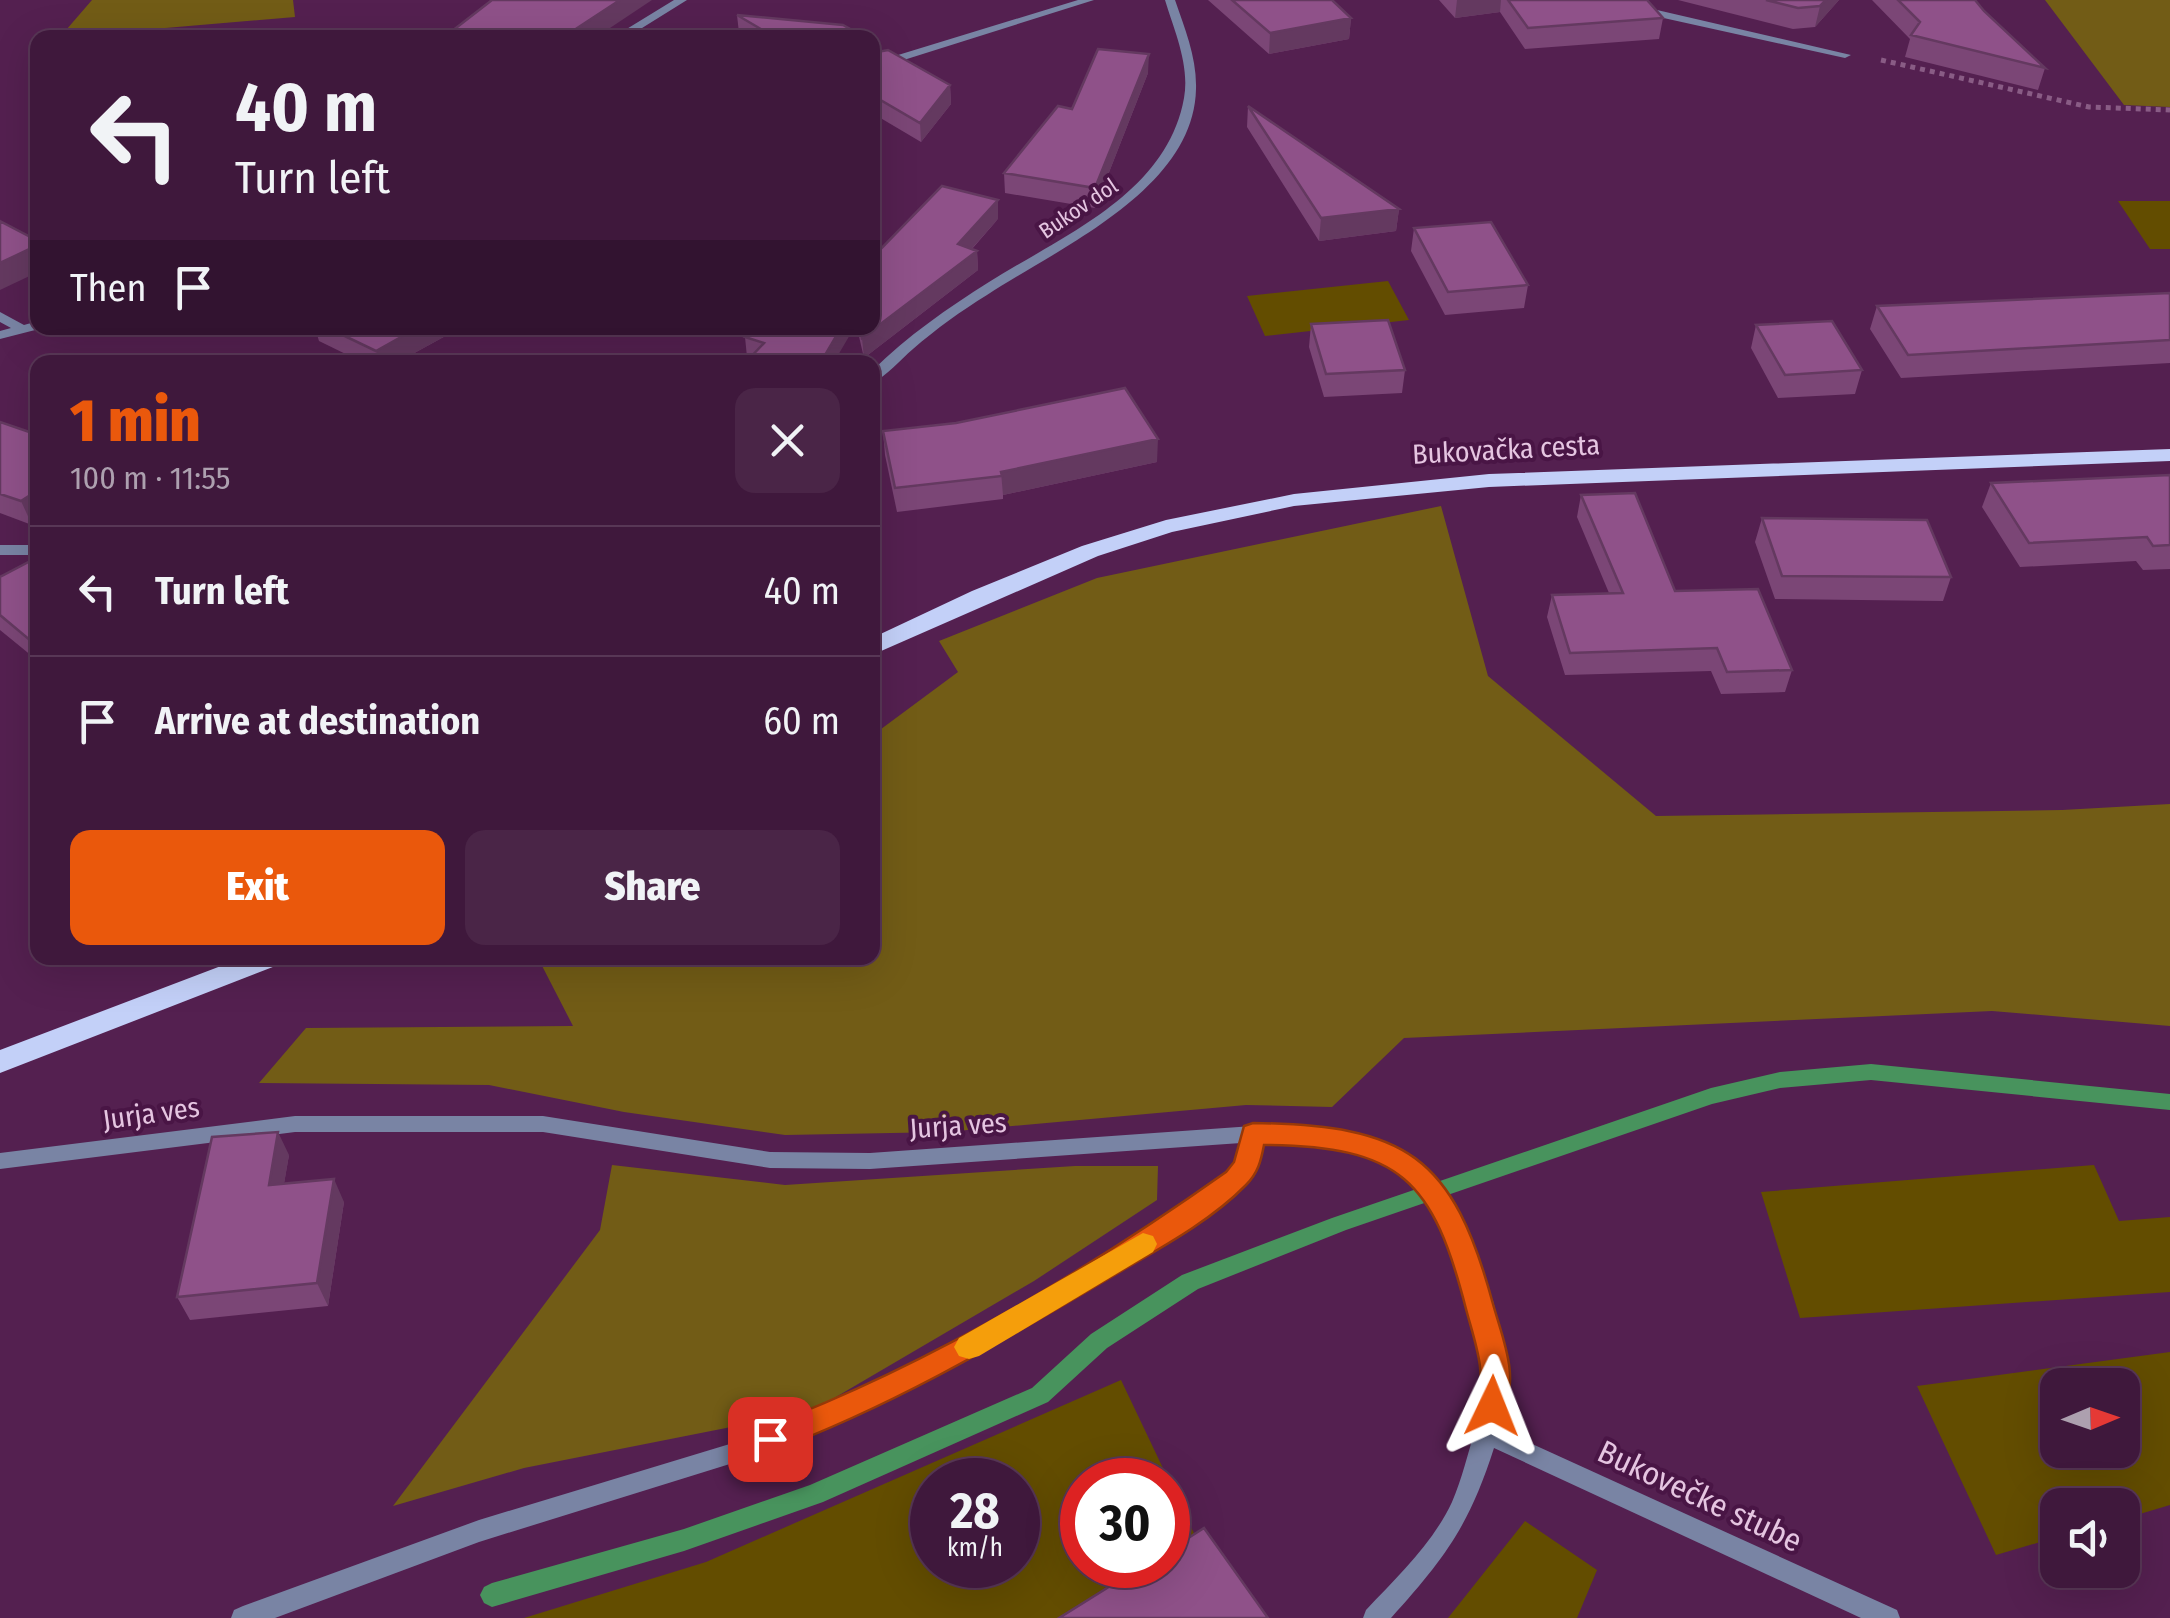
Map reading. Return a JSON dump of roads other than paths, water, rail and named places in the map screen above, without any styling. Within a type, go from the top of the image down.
[{"type":"main road","name":"Bukovačka cesta","points":[[880,644],[979,594],[1079,553],[1169,526],[1285,502],[1488,480],[2170,455]]},
{"type":"main road","points":[[0,1062],[251,965]]},
{"type":"street","points":[[631,30],[682,0]]},
{"type":"street","points":[[880,65],[1089,0]]},
{"type":"street","name":"Bukov dol","points":[[880,373],[994,284],[1093,227],[1139,190],[1180,129],[1190,95],[1185,47],[1170,0]]},
{"type":"street","points":[[1616,0],[1654,13],[1845,56]]},
{"type":"street","points":[[0,316],[30,327]]},
{"type":"street","points":[[0,335],[30,327]]},
{"type":"street","points":[[0,550],[30,550]]},
{"type":"street","name":"Jurja ves","points":[[0,1161],[295,1124],[543,1124],[770,1160],[870,1161],[1253,1134],[1313,1134],[1361,1142],[1420,1174],[1446,1206],[1463,1243],[1499,1380],[1459,1511],[1376,1618]]},
{"type":"street","points":[[242,1618],[478,1531],[733,1453],[845,1411],[1077,1286],[1220,1194],[1246,1166],[1253,1134]]},
{"type":"street","name":"Bukovečke stube","points":[[1485,1433],[1888,1618]]},
{"type":"waterway","points":[[492,1595],[684,1540],[815,1494],[1040,1395],[1099,1341],[1190,1282],[1339,1224],[1711,1096],[1780,1080],[1871,1072],[2170,1102]]}]
